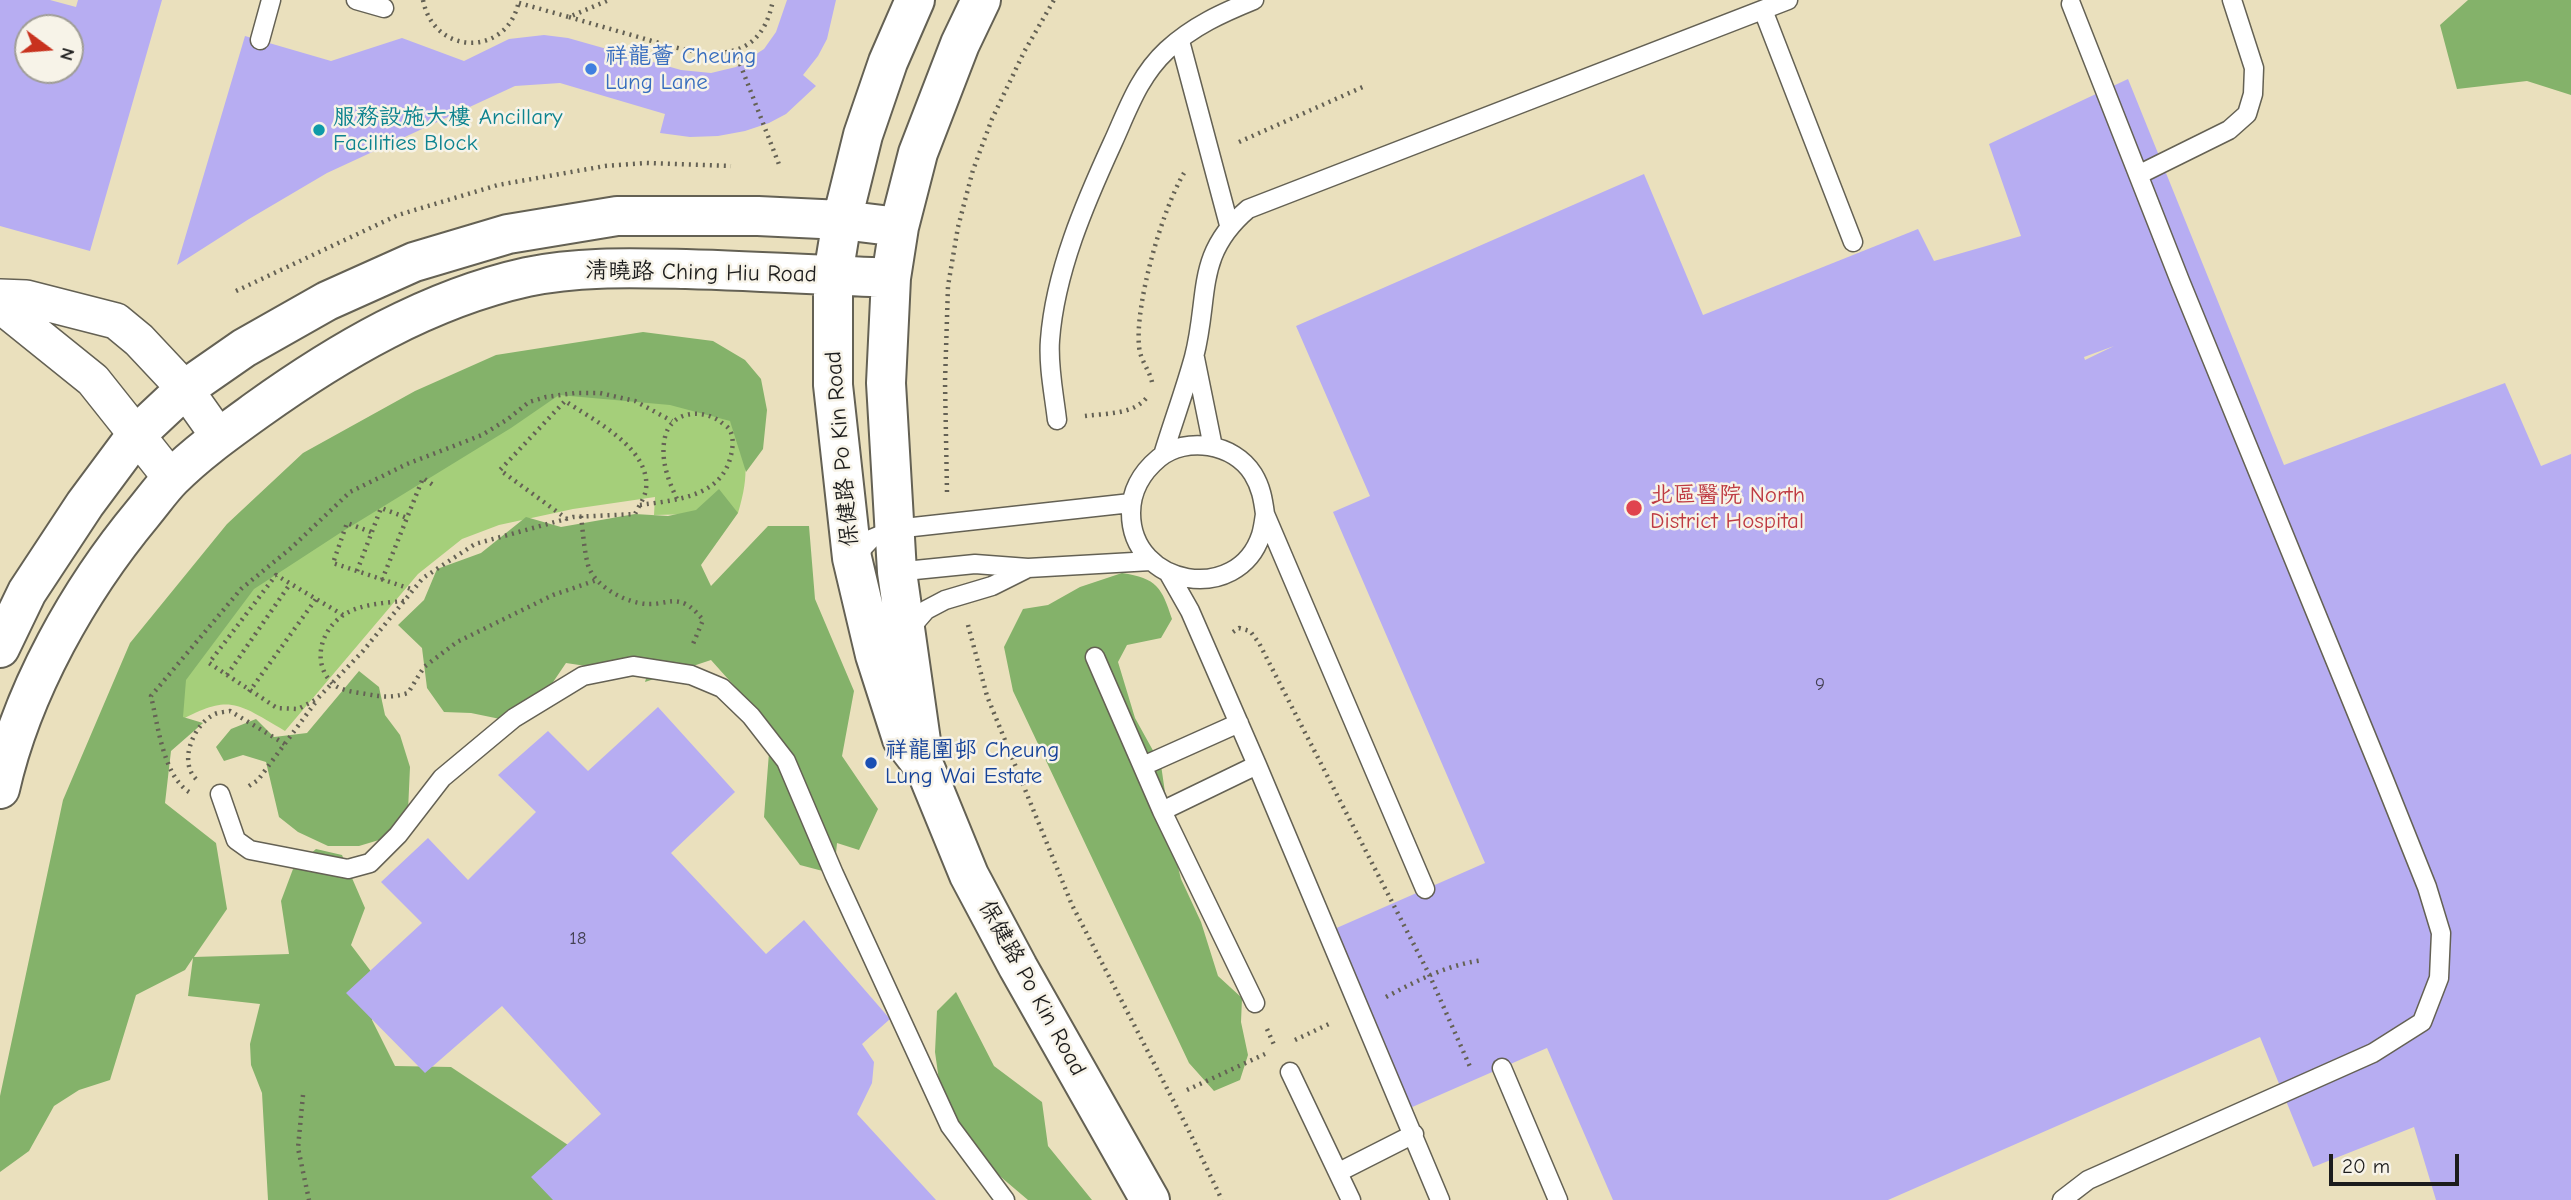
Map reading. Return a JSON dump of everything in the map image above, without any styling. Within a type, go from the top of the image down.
[{"type":"street","name":"保健路 Po Kin Road","points":[[915,0],[888,62],[863,135],[842,220],[833,275],[833,385],[852,558],[875,655],[902,739],[926,770]]},
{"type":"street","name":"保健路 Po Kin Road","points":[[981,0],[960,44],[918,153],[899,227],[891,278],[886,383],[897,572],[926,770],[969,875],[1150,1200]]},
{"type":"street","points":[[0,648],[33,582],[137,434],[185,389],[244,348],[327,302],[414,262],[508,234],[617,216],[758,216],[842,220],[899,227]]},
{"type":"street","name":"清曉路 Ching Hiu Road","points":[[0,789],[29,699],[74,610],[123,536],[171,478],[219,437],[298,380],[372,336],[469,294],[528,277],[591,269],[645,268],[891,278]]},
{"type":"street","points":[[0,297],[26,298],[116,321],[139,340],[185,389],[219,437]]},
{"type":"street","points":[[0,305],[93,380],[171,478]]},
{"type":"lane","points":[[260,40],[271,0]]},
{"type":"lane","points":[[356,0],[384,8]]},
{"type":"lane","points":[[1057,420],[1050,342],[1054,312],[1071,244],[1086,201],[1138,84],[1166,51],[1213,16],[1254,0]]},
{"type":"lane","points":[[1163,455],[1195,355],[1214,249],[1229,225],[1248,209],[1788,0]]},
{"type":"lane","points":[[2140,174],[2229,130],[2247,114],[2253,94],[2255,68],[2232,0]]},
{"type":"lane","points":[[2062,1200],[2088,1180],[2373,1053],[2422,1022],[2439,978],[2441,933],[2427,887],[2180,281],[2074,1]]},
{"type":"lane","points":[[1763,10],[1853,242]]},
{"type":"lane","points":[[1180,41],[1229,225]]},
{"type":"lane","points":[[1195,355],[1213,447]]},
{"type":"lane","points":[[1265,514],[1261,537],[1250,556],[1233,570],[1212,579],[1190,580],[1169,574],[1151,561],[1138,544],[1131,524],[1131,503],[1137,484],[1147,467],[1179,447],[1196,444],[1213,447],[1234,456],[1252,471],[1262,491],[1265,514],[1425,889]]},
{"type":"lane","points":[[1131,503],[895,529],[871,539],[852,558],[874,569],[897,572],[975,564],[1028,568],[1151,561]]},
{"type":"lane","points":[[906,633],[926,610],[945,600],[992,586],[1028,568]]},
{"type":"lane","points":[[1169,574],[1190,611],[1239,723],[1440,1200]]},
{"type":"lane","points":[[1095,657],[1162,811],[1255,1003]]},
{"type":"lane","points":[[220,794],[236,840],[250,850],[348,869],[370,863],[398,835],[443,778],[514,718],[583,676],[634,666],[691,675],[722,688],[751,716],[786,761],[834,874],[950,1126],[1005,1200]]},
{"type":"lane","points":[[1143,766],[1239,723]]},
{"type":"lane","points":[[1162,811],[1257,765]]},
{"type":"lane","points":[[1502,1068],[1558,1200]]},
{"type":"lane","points":[[1290,1072],[1351,1200]]},
{"type":"lane","points":[[1339,1172],[1414,1133]]},
{"type":"path","points":[[423,0],[425,12],[433,25],[445,36],[459,42],[475,43],[490,39],[503,30],[513,18],[519,1],[680,50],[711,55],[735,51],[752,40],[765,25],[773,0]]},
{"type":"path","points":[[569,18],[609,0]]},
{"type":"path","points":[[947,473],[945,382],[948,286],[958,228],[973,170],[992,119],[1024,52],[1054,0]]},
{"type":"path","points":[[735,51],[780,167]]},
{"type":"path","points":[[567,519],[500,470],[565,401],[625,441],[646,470],[646,491],[635,514],[581,516],[475,544],[423,578],[317,699],[258,780],[238,795],[220,794],[187,792],[173,775],[158,732],[151,696],[241,589],[291,548],[350,492],[407,464],[482,435],[529,402],[546,397],[600,393],[635,401],[672,421]]},
{"type":"path","points":[[639,505],[677,499],[713,486],[729,467],[733,446],[729,429],[713,416],[696,412],[678,417],[665,435],[664,461],[677,499]]},
{"type":"path","points":[[382,580],[423,478],[433,485]]},
{"type":"path","points":[[357,571],[381,508],[407,518]]},
{"type":"path","points":[[581,516],[589,567],[597,580],[615,595],[641,604],[673,600],[693,608],[703,620],[681,673]]},
{"type":"path","points":[[371,532],[347,523],[333,563],[414,590]]},
{"type":"path","points":[[317,699],[298,709],[277,708],[249,692],[209,663],[276,575],[343,615]]},
{"type":"path","points":[[405,601],[369,605],[343,615],[326,630],[320,650],[323,669],[332,683],[345,690],[391,699],[408,693],[424,667],[457,642],[553,595],[597,580]]},
{"type":"path","points":[[227,675],[290,584]]},
{"type":"path","points":[[249,692],[316,599]]},
{"type":"path","points":[[1230,634],[1239,628],[1250,631],[1259,643],[1429,974],[1475,1079]]},
{"type":"path","points":[[970,632],[987,696],[1072,905],[1222,1200]]},
{"type":"path","points":[[220,794],[203,786],[191,774],[188,756],[196,729],[214,714],[230,711],[285,744]]},
{"type":"path","points":[[1255,1003],[1290,1072]]},
{"type":"path","points":[[303,1095],[298,1148],[309,1200]]},
{"type":"green space","points":[[2468,0],[2571,0],[2571,95],[2527,81],[2457,89],[2440,25]]},
{"type":"green space","points":[[643,332],[713,341],[745,360],[761,379],[767,410],[763,449],[746,472],[730,421],[670,405],[559,395],[254,589],[186,680],[183,717],[203,723],[171,751],[165,803],[216,843],[227,909],[194,957],[289,954],[281,901],[293,869],[316,849],[342,855],[365,908],[351,945],[379,982],[372,1020],[395,1066],[451,1067],[577,1151],[577,1200],[268,1200],[262,1093],[251,1065],[250,1044],[260,1004],[188,996],[193,958],[185,970],[136,995],[110,1080],[79,1090],[54,1106],[29,1151],[0,1172],[0,1096],[63,800],[130,643],[227,524],[303,453],[415,391],[496,355]]},
{"type":"green space","points":[[679,392],[735,414],[746,463],[738,513],[654,515],[655,497],[573,509],[499,525],[462,539],[418,574],[285,731],[241,707],[230,705],[206,708],[172,725],[164,690],[225,594],[556,395]]},
{"type":"green space","points":[[719,489],[738,513],[701,565],[711,586],[768,526],[809,526],[815,599],[854,691],[842,756],[878,809],[859,850],[837,843],[834,874],[800,865],[764,817],[771,727],[711,660],[645,682],[647,675],[602,680],[586,666],[566,663],[545,694],[505,720],[471,713],[444,712],[427,688],[422,648],[398,625],[424,600],[437,569],[481,553],[526,517],[561,527],[635,514],[668,516],[696,510]]},
{"type":"green space","points":[[1122,573],[1143,578],[1156,586],[1165,599],[1172,619],[1161,638],[1127,645],[1118,662],[1135,718],[1161,765],[1173,847],[1181,879],[1201,922],[1218,976],[1242,998],[1241,1022],[1248,1055],[1240,1080],[1214,1091],[1189,1063],[1013,691],[1004,647],[1023,609],[1048,605],[1080,587]]},
{"type":"green space","points":[[359,671],[379,687],[385,715],[400,735],[410,767],[408,811],[389,837],[359,846],[328,846],[298,832],[279,817],[266,762],[243,755],[224,761],[216,747],[231,729],[256,719],[274,737],[307,733]]},
{"type":"green space","points":[[956,992],[994,1066],[1042,1102],[1048,1146],[1092,1200],[1028,1200],[995,1172],[943,1109],[935,1052],[937,1011]]},
{"type":"building","points":[[0,0],[50,0],[76,7],[78,0],[162,0],[90,251],[0,226]]},
{"type":"building","name":"服務設施大樓 Ancillary Facilities Block","points":[[787,0],[836,0],[827,39],[803,75],[816,86],[786,114],[769,123],[718,136],[690,137],[660,133],[665,114],[560,83],[515,86],[327,173],[177,265],[245,36],[331,61],[402,38],[464,61],[509,39],[544,35],[568,38],[681,70],[711,73],[736,67],[764,49],[776,32]]},
{"type":"building","name":"北區醫院 North District Hospital","points":[[2128,79],[2284,465],[2505,383],[2541,466],[2571,454],[2571,1200],[2436,1200],[2414,1127],[2313,1167],[2260,1037],[1888,1200],[1613,1200],[1547,1048],[1410,1108],[1332,930],[1485,863],[1333,512],[1370,496],[1296,326],[1644,174],[1703,315],[1918,229],[1934,261],[2021,236],[1989,144]],"holes":[[[2114,346],[2085,360],[2084,357]]]},
{"type":"building","points":[[658,707],[735,792],[671,853],[766,954],[804,920],[890,1019],[862,1044],[874,1062],[872,1083],[857,1114],[936,1200],[553,1200],[531,1177],[601,1114],[502,1006],[425,1073],[346,993],[422,923],[381,882],[428,838],[468,880],[536,812],[498,775],[548,731],[588,771]]},
{"type":"place","name":"祥龍薈 Cheung Lung Lane","points":[[591,69]]},
{"type":"place","name":"服務設施大樓 Ancillary Facilities Block","points":[[319,130]]},
{"type":"place","name":"北區醫院 North District Hospital","points":[[1634,508]]},
{"type":"place","name":"祥龍圍邨 Cheung Lung Wai Estate","points":[[871,763]]}]
